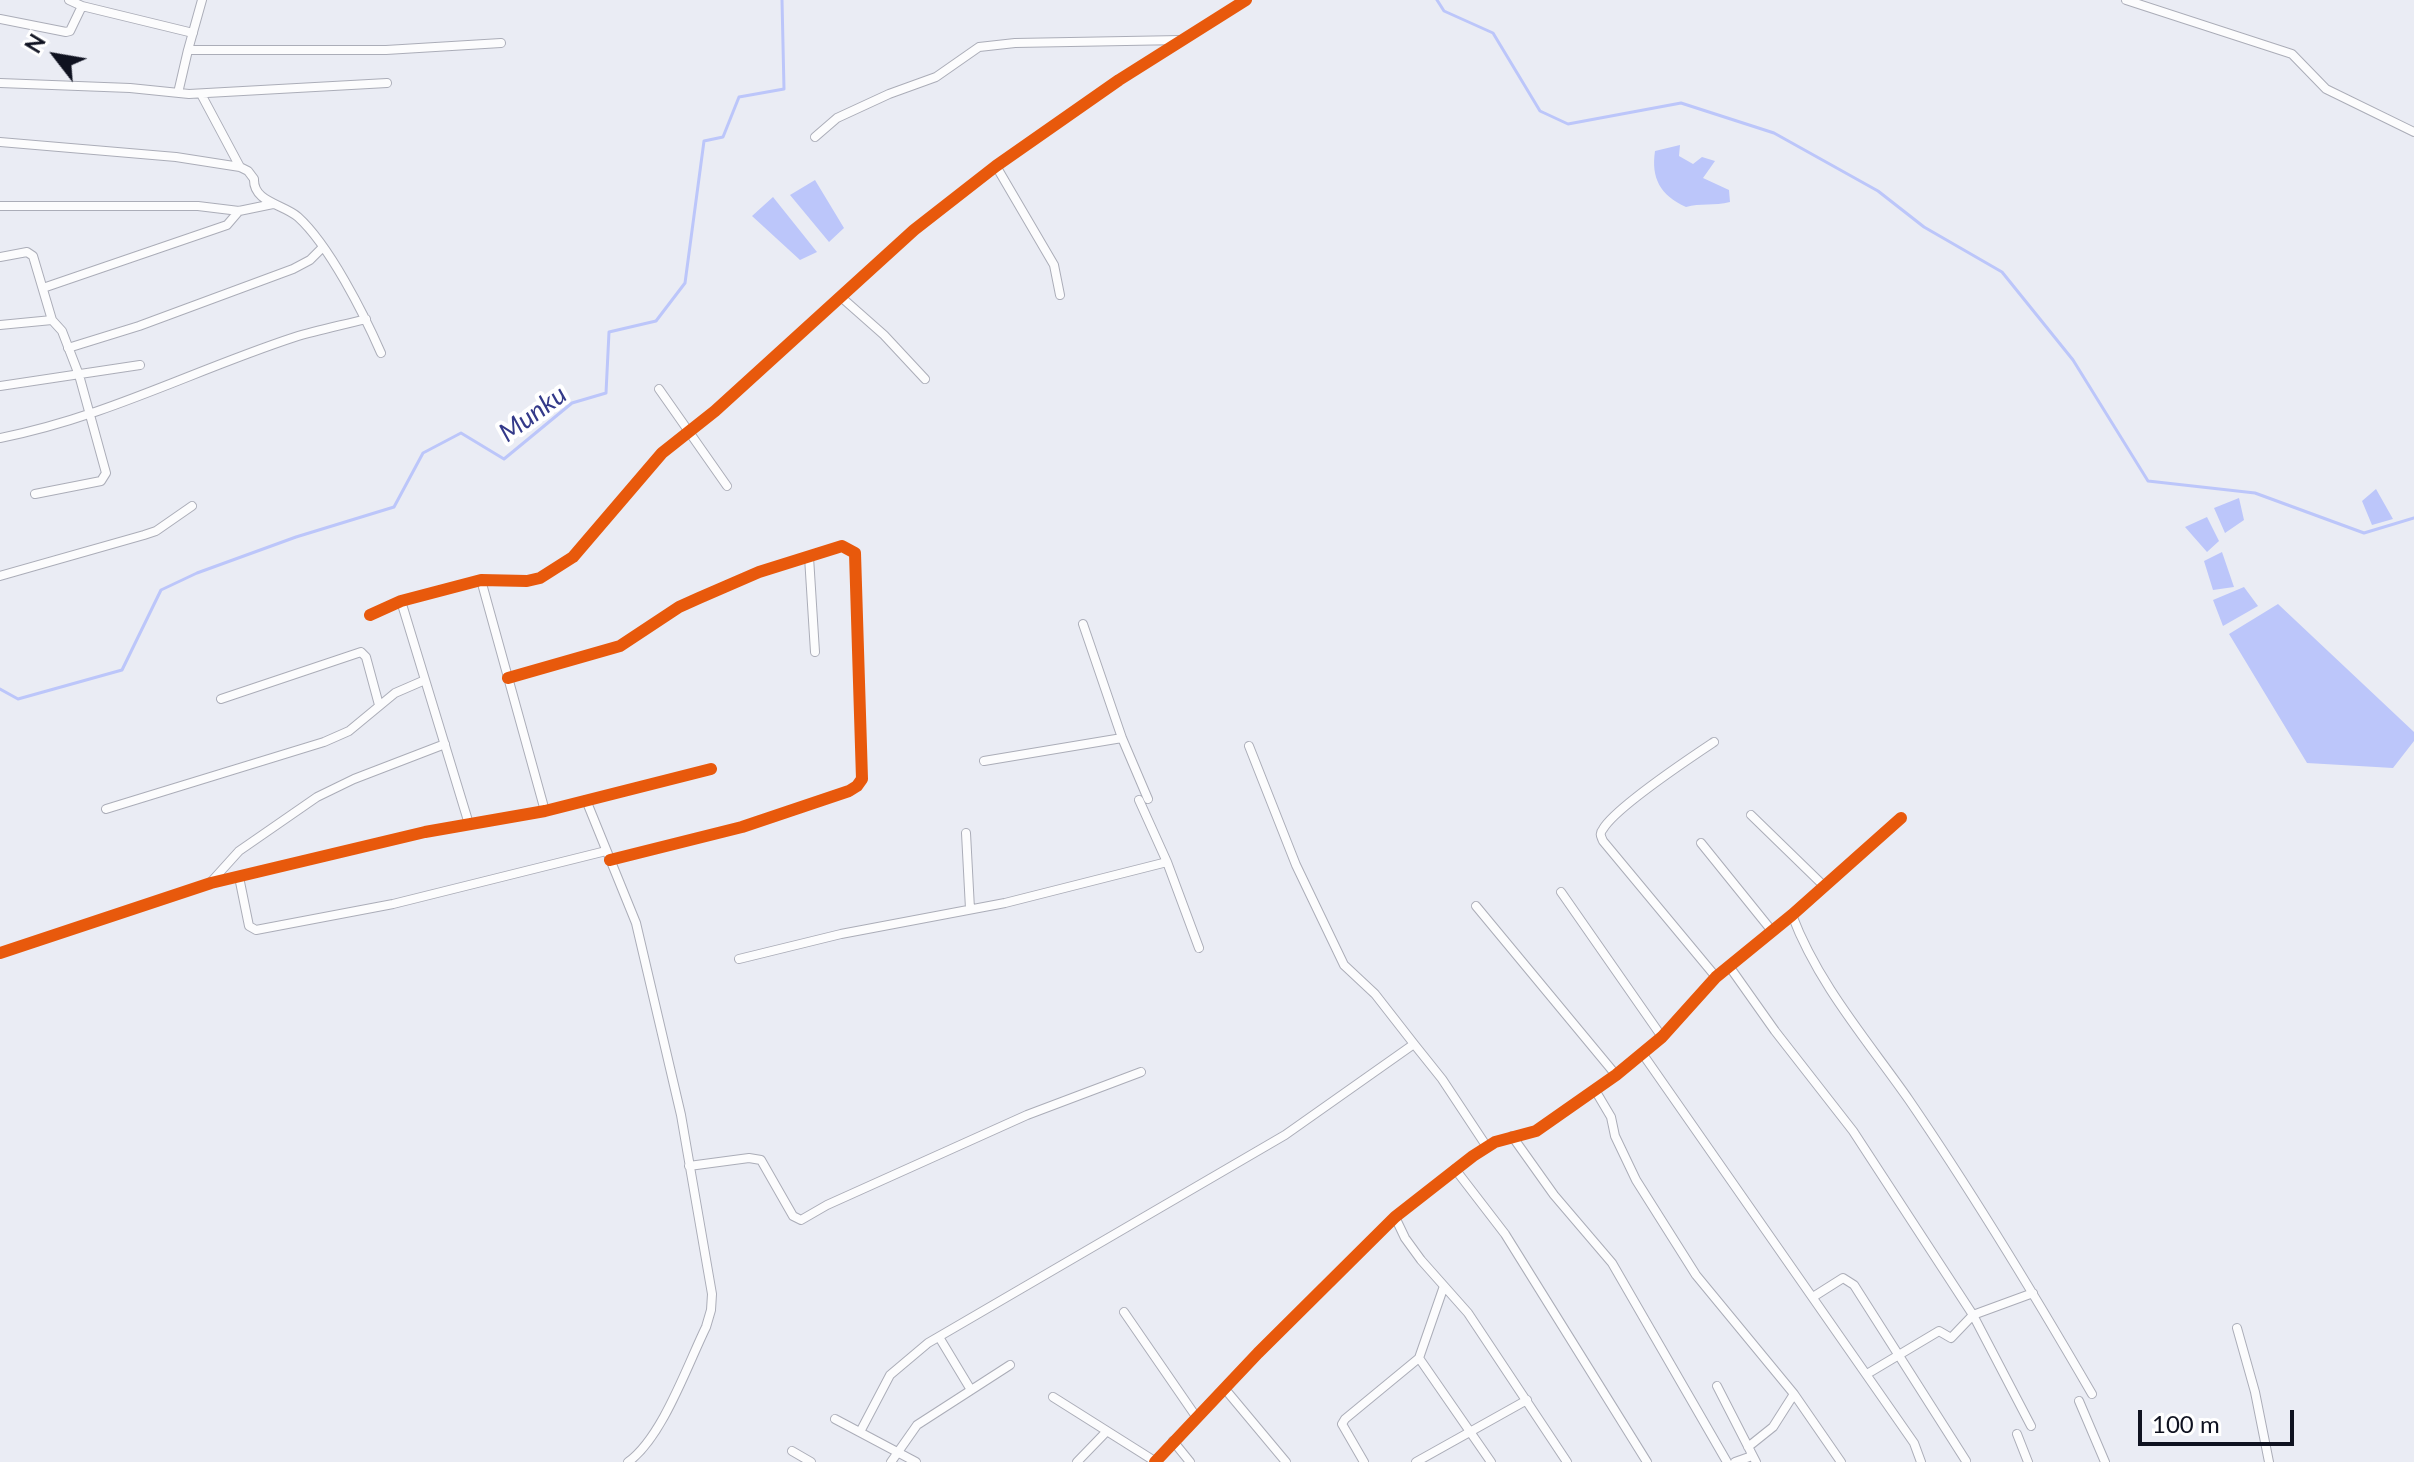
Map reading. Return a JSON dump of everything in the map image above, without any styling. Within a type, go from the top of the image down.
[{"type":"street","points":[[69,0],[82,6],[193,33]]},
{"type":"street","points":[[178,93],[202,0]]},
{"type":"street","points":[[370,615],[401,601],[481,580],[540,578],[573,557],[662,453],[715,411],[914,230],[996,166],[1119,80],[1246,0]]},
{"type":"street","points":[[2126,0],[2292,54],[2326,89],[2414,132]]},
{"type":"street","points":[[0,19],[66,32],[70,31],[82,6]]},
{"type":"street","points":[[815,137],[837,118],[936,77],[979,47],[1015,43],[1182,40]]},
{"type":"street","points":[[188,50],[386,50],[501,43]]},
{"type":"street","points":[[0,83],[201,94],[387,83]]},
{"type":"street","points":[[201,94],[240,167]]},
{"type":"street","points":[[0,142],[176,157],[240,167],[252,174],[255,191],[299,217],[323,247],[366,319],[381,353]]},
{"type":"street","points":[[996,166],[1054,265],[1060,295]]},
{"type":"street","points":[[0,206],[198,206],[239,211],[273,204]]},
{"type":"street","points":[[43,288],[217,229],[232,221],[239,211]]},
{"type":"street","points":[[68,348],[139,326],[293,269],[310,260],[323,247]]},
{"type":"street","points":[[0,257],[31,253],[52,320],[60,327],[79,375],[106,473],[101,481],[35,494]]},
{"type":"street","points":[[841,297],[884,335],[925,379]]},
{"type":"street","points":[[0,438],[47,429],[295,337],[366,319]]},
{"type":"street","points":[[0,325],[52,320]]},
{"type":"street","points":[[0,386],[140,365]]},
{"type":"street","points":[[659,389],[727,486]]},
{"type":"street","points":[[0,576],[156,531],[192,506]]},
{"type":"street","points":[[508,678],[620,646],[679,607],[759,572],[842,546],[855,553],[862,733],[862,779],[857,786],[742,827],[610,860]]},
{"type":"street","points":[[809,557],[815,652]]},
{"type":"street","points":[[481,580],[545,811]]},
{"type":"street","points":[[401,601],[469,824]]},
{"type":"street","points":[[1083,624],[1199,948]]},
{"type":"street","points":[[221,699],[361,652],[366,657],[379,705]]},
{"type":"street","points":[[106,809],[324,742],[349,731],[395,693],[425,680]]},
{"type":"street","points":[[984,761],[1122,738]]},
{"type":"street","points":[[1714,742],[1619,812],[1601,835],[1716,977]]},
{"type":"street","points":[[211,883],[239,851],[317,797],[354,779],[445,744]]},
{"type":"street","points":[[1249,746],[1296,865],[1344,965],[1375,994],[1442,1079],[1487,1147]]},
{"type":"street","points":[[0,953],[211,883],[425,832],[545,811],[711,769]]},
{"type":"street","points":[[586,800],[636,923],[681,1115],[712,1294],[711,1310],[653,1438],[640,1454],[628,1462]]},
{"type":"street","points":[[1751,815],[1824,886]]},
{"type":"street","points":[[1053,1397],[1156,1462],[1173,1441],[1395,1217],[1487,1147],[1512,1136],[1536,1131],[1616,1075],[1662,1037],[1716,977],[1792,915],[1901,818]]},
{"type":"street","points":[[966,833],[970,909]]},
{"type":"street","points":[[1701,843],[1772,931]]},
{"type":"street","points":[[239,877],[249,926],[256,930],[393,904],[606,851]]},
{"type":"street","points":[[739,959],[841,934],[1005,903],[1167,862]]},
{"type":"street","points":[[1561,892],[1662,1037]]},
{"type":"street","points":[[1476,906],[1616,1075]]},
{"type":"street","points":[[1792,915],[1834,996],[1908,1099],[2033,1293],[2092,1394]]},
{"type":"street","points":[[1729,966],[1853,1131],[1973,1315],[2031,1426]]},
{"type":"street","points":[[860,1432],[890,1375],[939,1337],[1285,1135],[1414,1044]]},
{"type":"street","points":[[1642,1053],[1867,1374],[1914,1443],[1921,1462]]},
{"type":"street","points":[[689,1166],[749,1158],[761,1160],[793,1216],[801,1220],[827,1205],[1027,1115],[1141,1072]]},
{"type":"street","points":[[1595,1090],[1611,1117],[1615,1136],[1636,1180],[1696,1275],[1794,1394],[1841,1462]]},
{"type":"street","points":[[1512,1136],[1554,1195],[1612,1263],[1727,1462]]},
{"type":"street","points":[[1455,1169],[1505,1234],[1647,1462]]},
{"type":"street","points":[[1395,1217],[1405,1238],[1468,1313],[1567,1462]]},
{"type":"street","points":[[1813,1297],[1838,1280],[1846,1278],[1854,1285],[1966,1461]]},
{"type":"street","points":[[1364,1462],[1343,1429],[1345,1419],[1419,1358],[1436,1317],[1444,1286]]},
{"type":"street","points":[[1867,1374],[1939,1331],[1951,1338],[1973,1315],[2033,1293]]},
{"type":"street","points":[[1124,1312],[1197,1418]]},
{"type":"street","points":[[2237,1328],[2255,1392],[2269,1462]]},
{"type":"street","points":[[939,1337],[971,1390]]},
{"type":"street","points":[[1419,1358],[1491,1462]]},
{"type":"street","points":[[891,1462],[917,1425],[1010,1365]]},
{"type":"street","points":[[1717,1386],[1752,1455]]},
{"type":"street","points":[[1225,1389],[1286,1462]]},
{"type":"street","points":[[1735,1462],[1752,1455],[1794,1394]]},
{"type":"street","points":[[1416,1462],[1527,1400]]},
{"type":"street","points":[[2079,1401],[2105,1462]]},
{"type":"street","points":[[835,1419],[916,1462]]},
{"type":"street","points":[[1077,1462],[1107,1431]]},
{"type":"street","points":[[2017,1434],[2028,1462]]},
{"type":"street","points":[[1173,1441],[1190,1462]]},
{"type":"street","points":[[792,1451],[811,1462]]},
{"type":"water","points":[[1680,145],[1679,156],[1693,164],[1702,157],[1715,161],[1703,178],[1729,190],[1730,202],[1686,207],[1664,191],[1654,169],[1655,151]]},
{"type":"water","points":[[815,180],[844,228],[829,242],[790,195]]},
{"type":"water","points":[[773,197],[817,252],[800,260],[752,216]]},
{"type":"water","points":[[2376,489],[2393,519],[2372,525],[2362,501]]},
{"type":"water","points":[[2239,498],[2244,520],[2225,533],[2214,508]]},
{"type":"water","points":[[2207,517],[2219,541],[2207,552],[2185,527]]},
{"type":"water","points":[[2222,552],[2234,587],[2213,590],[2204,561]]},
{"type":"water","points":[[2244,587],[2258,606],[2223,626],[2213,600]]},
{"type":"water","points":[[2278,604],[2414,732],[2414,741],[2393,768],[2307,763],[2229,634]]},
{"type":"waterway","name":"Munku","points":[[0,689],[18,699],[122,670],[161,590],[197,573],[296,537],[394,507],[423,453],[461,433],[504,459],[572,403],[606,393],[609,332],[656,321],[685,283],[704,141],[723,137],[739,97],[784,89],[782,0]]},
{"type":"waterway","points":[[1437,0],[1444,11],[1493,33],[1540,111],[1568,124],[1681,103],[1774,133],[1878,191],[1924,227],[2002,272],[2073,360],[2148,481],[2255,493],[2364,533],[2414,518]]},
{"type":"cycle path","points":[[370,615],[401,601],[481,580],[527,581],[540,578],[573,557],[662,453],[715,411],[914,230],[996,166],[1119,80],[1246,0]]},
{"type":"cycle path","points":[[508,678],[620,646],[679,607],[759,572],[842,546],[855,553],[862,779],[857,786],[742,827],[610,860]]},
{"type":"cycle path","points":[[0,953],[211,883],[425,832],[545,811],[711,769]]},
{"type":"cycle path","points":[[1155,1462],[1258,1353],[1395,1217],[1473,1156],[1495,1142],[1536,1131],[1616,1075],[1662,1037],[1716,977],[1792,915],[1901,818]]}]
